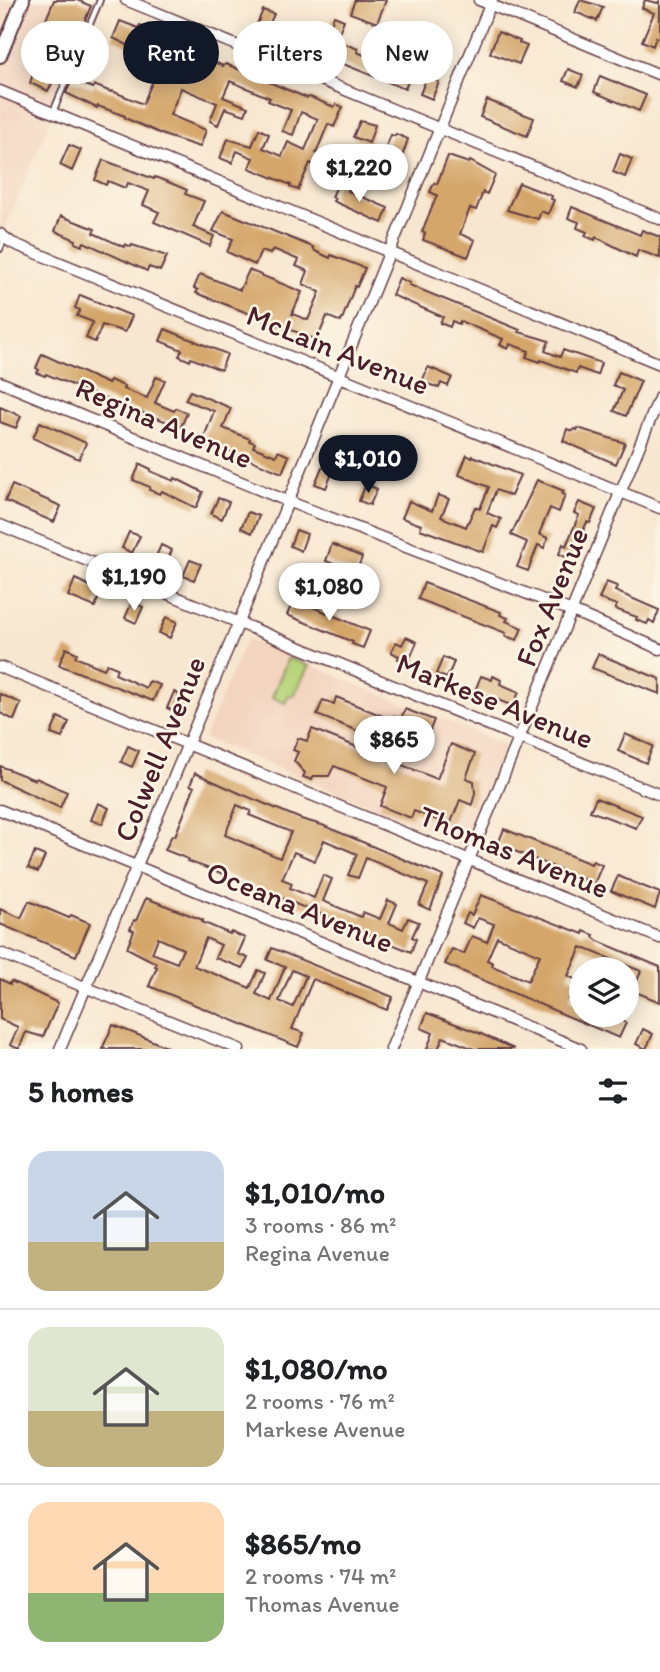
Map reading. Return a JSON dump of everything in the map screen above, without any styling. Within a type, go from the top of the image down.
[{"type":"street","points":[[0,56],[23,0]]},
{"type":"street","points":[[126,0],[660,219]]},
{"type":"street","points":[[479,0],[491,2],[660,75]]},
{"type":"street","name":"Colwell Avenue","points":[[60,1049],[239,622],[491,2]]},
{"type":"street","points":[[0,90],[660,364]]},
{"type":"street","name":"McLain Avenue","points":[[2,236],[660,508]]},
{"type":"street","name":"Regina Avenue","points":[[0,382],[287,501],[572,611],[660,649]]},
{"type":"street","name":"Fox Avenue","points":[[391,1049],[660,396]]},
{"type":"street","name":"Markese Avenue","points":[[0,525],[660,796]]},
{"type":"street","name":"Thomas Avenue","points":[[0,667],[660,938]]},
{"type":"street","name":"Oceana Avenue","points":[[0,810],[581,1049]]},
{"type":"street","points":[[0,953],[239,1049]]},
{"type":"lane","points":[[53,112],[100,0]]},
{"type":"lane","points":[[0,249],[2,236]]},
{"type":"shaded area","points":[[0,0],[100,0],[91,21],[21,21],[21,84],[65,84],[0,242]]},
{"type":"shaded area","points":[[246,639],[506,745],[464,844],[204,738]]},
{"type":"green space","points":[[288,658],[309,666],[293,696],[289,695],[285,703],[272,697]]},
{"type":"building","points":[[54,0],[77,0],[91,6],[85,21],[45,21]]},
{"type":"building","points":[[355,0],[386,0],[378,21],[350,13]]},
{"type":"building","points":[[580,0],[603,7],[597,21],[575,12]]},
{"type":"building","points":[[645,0],[658,3],[660,0],[660,39],[656,37],[653,46],[642,41],[654,13],[642,8]]},
{"type":"building","points":[[263,10],[274,14],[271,21],[258,21]]},
{"type":"building","points":[[334,16],[344,20],[344,21],[332,21]]},
{"type":"building","points":[[120,21],[123,22],[123,43],[113,38]]},
{"type":"building","points":[[498,32],[527,46],[519,64],[490,53]]},
{"type":"building","points":[[347,44],[358,49],[357,52],[361,54],[361,71],[347,65]]},
{"type":"building","points":[[219,64],[226,64],[233,67],[233,82],[230,81],[223,97],[248,107],[245,115],[225,108],[218,125],[210,121],[217,103],[181,88],[170,115],[206,130],[200,147],[166,136],[125,116],[98,106],[97,108],[66,93],[70,84],[82,84],[93,88],[94,85],[143,104],[151,84],[219,84]]},
{"type":"building","points":[[568,69],[583,75],[578,87],[563,81]]},
{"type":"building","points":[[600,76],[646,95],[639,111],[594,92]]},
{"type":"building","points":[[32,84],[52,84],[48,91]]},
{"type":"building","points":[[237,84],[274,84],[334,107],[336,104],[343,107],[334,127],[328,124],[314,165],[310,163],[298,190],[249,168],[253,158],[237,151],[232,163],[220,158],[228,139],[252,146],[259,129],[269,134],[263,148],[282,156],[288,142],[305,150],[318,119],[301,112],[293,135],[282,131],[291,110],[268,101],[270,98]]},
{"type":"building","points":[[393,84],[407,84],[405,89]]},
{"type":"building","points":[[424,84],[438,84],[432,99],[420,94]]},
{"type":"building","points":[[487,100],[534,118],[527,136],[480,117]]},
{"type":"building","points":[[360,121],[375,125],[369,143],[353,137]]},
{"type":"building","points":[[396,134],[408,139],[402,157],[385,150],[391,135]]},
{"type":"building","points":[[69,145],[81,150],[72,171],[60,165]]},
{"type":"building","points":[[620,154],[632,159],[625,177],[613,172]]},
{"type":"building","points":[[448,156],[469,163],[470,161],[495,175],[487,194],[483,192],[476,210],[470,208],[460,234],[475,240],[468,257],[423,240],[425,233],[422,232],[437,195],[430,192],[434,183],[437,184]]},
{"type":"building","points":[[103,160],[173,184],[187,190],[185,194],[204,201],[193,227],[214,236],[210,246],[154,222],[159,212],[143,205],[149,191],[128,183],[125,188],[108,181],[106,185],[95,180]]},
{"type":"building","points":[[338,183],[349,188],[348,191],[388,208],[382,223],[333,201]]},
{"type":"building","points":[[519,183],[552,196],[551,199],[554,200],[548,214],[541,211],[538,219],[507,210]]},
{"type":"building","points":[[572,207],[640,235],[642,230],[660,237],[660,258],[638,250],[636,257],[596,237],[595,240],[585,236],[587,232],[577,228],[579,222],[568,218]]},
{"type":"building","points":[[223,211],[313,247],[315,251],[330,258],[331,255],[365,268],[341,322],[327,316],[317,340],[196,293],[198,290],[194,288],[200,274],[240,290],[249,270],[302,292],[292,314],[308,320],[320,292],[303,284],[308,271],[296,266],[299,260],[273,249],[270,254],[261,251],[255,265],[227,252],[233,239],[213,231]]},
{"type":"building","points":[[61,216],[95,229],[93,233],[124,247],[125,244],[131,247],[132,245],[167,256],[160,271],[149,267],[147,271],[84,242],[82,246],[75,243],[76,240],[55,231]]},
{"type":"building","points":[[399,278],[410,283],[409,285],[520,330],[519,332],[549,341],[545,351],[560,357],[563,350],[601,363],[597,375],[578,368],[576,373],[526,357],[529,351],[510,344],[508,349],[500,345],[503,339],[460,321],[459,324],[452,321],[450,327],[440,323],[443,317],[392,295]]},
{"type":"building","points":[[80,295],[132,316],[125,332],[102,325],[95,342],[86,338],[93,322],[77,316],[80,310],[75,308]]},
{"type":"building","points":[[165,329],[227,354],[221,370],[179,356],[182,350],[160,341]]},
{"type":"building","points":[[42,354],[108,384],[110,380],[124,386],[123,389],[147,398],[156,377],[165,380],[155,403],[187,413],[181,427],[46,374],[37,373],[39,370],[36,368]]},
{"type":"building","points":[[428,367],[452,377],[448,386],[441,383],[439,388],[422,382]]},
{"type":"building","points":[[619,372],[641,381],[626,416],[614,411],[623,390],[613,385]]},
{"type":"building","points":[[190,391],[231,408],[223,428],[250,439],[249,441],[255,443],[253,447],[276,456],[278,451],[289,456],[282,473],[203,440],[214,411],[185,400]]},
{"type":"building","points":[[0,407],[21,416],[16,428],[0,422]]},
{"type":"building","points":[[40,422],[86,443],[79,459],[33,438]]},
{"type":"building","points":[[578,428],[625,443],[616,464],[563,441],[567,429],[573,431]]},
{"type":"building","points":[[467,455],[520,475],[511,496],[496,490],[487,513],[501,519],[497,528],[493,526],[483,552],[420,529],[421,525],[402,518],[409,501],[432,511],[438,495],[449,499],[441,517],[466,527],[475,507],[480,509],[489,487],[459,475]]},
{"type":"building","points":[[140,464],[151,469],[150,471],[174,481],[175,478],[203,492],[196,508],[162,491],[160,494],[149,490],[150,487],[133,480]]},
{"type":"building","points":[[322,467],[333,471],[326,488],[315,484]]},
{"type":"building","points":[[537,480],[564,491],[562,494],[565,495],[559,512],[550,508],[539,534],[548,538],[544,548],[538,545],[528,571],[517,567],[527,542],[511,535]]},
{"type":"building","points":[[366,484],[377,489],[370,505],[359,501]]},
{"type":"building","points":[[12,485],[61,506],[54,522],[5,501]]},
{"type":"building","points":[[218,498],[229,502],[222,519],[211,514]]},
{"type":"building","points":[[579,502],[596,509],[570,559],[559,554],[563,544],[566,546],[579,515],[574,513]]},
{"type":"building","points":[[248,512],[259,516],[252,533],[241,528]]},
{"type":"building","points":[[296,530],[307,534],[301,551],[290,546]]},
{"type":"building","points":[[129,532],[140,536],[132,553],[122,548]]},
{"type":"building","points":[[332,544],[362,557],[356,573],[326,561]]},
{"type":"building","points":[[161,545],[172,550],[165,566],[154,561]]},
{"type":"building","points":[[190,560],[201,564],[194,580],[183,576]]},
{"type":"building","points":[[75,579],[101,591],[95,607],[68,596]]},
{"type":"building","points":[[606,582],[617,586],[615,591],[659,610],[654,623],[649,620],[647,624],[636,620],[637,617],[615,609],[617,605],[599,599]]},
{"type":"building","points":[[424,583],[501,612],[500,615],[508,618],[506,621],[522,628],[517,640],[505,636],[506,633],[418,599]]},
{"type":"building","points":[[294,599],[370,631],[363,648],[287,615]]},
{"type":"building","points":[[132,602],[143,607],[136,623],[125,618]]},
{"type":"building","points":[[166,617],[177,622],[170,638],[159,633]]},
{"type":"building","points":[[406,637],[417,642],[408,663],[391,652],[396,642],[402,645]]},
{"type":"building","points":[[66,648],[77,653],[75,657],[104,669],[107,664],[117,668],[115,674],[146,688],[149,681],[160,685],[153,701],[59,665]]},
{"type":"building","points":[[598,654],[660,679],[660,694],[592,668]]},
{"type":"building","points":[[443,657],[454,662],[447,678],[436,674]]},
{"type":"building","points":[[481,676],[492,680],[493,676],[501,680],[500,684],[519,692],[513,706],[475,691]]},
{"type":"building","points":[[174,692],[185,697],[178,713],[167,708]]},
{"type":"building","points":[[0,694],[21,703],[14,720],[0,713]]},
{"type":"building","points":[[336,697],[392,720],[393,716],[401,719],[405,709],[434,720],[421,752],[317,715],[323,700],[334,704]]},
{"type":"building","points":[[58,717],[69,722],[62,738],[51,734]]},
{"type":"building","points":[[312,729],[437,779],[451,744],[475,754],[466,778],[474,781],[472,805],[460,800],[450,825],[414,811],[411,818],[380,806],[387,787],[334,766],[329,776],[313,776],[312,780],[303,777],[305,773],[294,761],[298,752],[293,750],[298,738],[307,741]]},
{"type":"building","points":[[625,734],[653,746],[646,763],[618,751]]},
{"type":"building","points":[[128,746],[139,751],[132,767],[121,762]]},
{"type":"building","points":[[0,766],[67,792],[60,808],[0,780]]},
{"type":"building","points":[[195,773],[443,876],[430,910],[419,905],[428,884],[366,858],[358,878],[348,875],[357,854],[324,840],[315,861],[294,852],[282,879],[292,883],[290,888],[314,898],[323,875],[332,879],[323,901],[361,917],[363,912],[380,919],[388,900],[397,904],[389,923],[403,929],[408,918],[419,922],[412,937],[416,939],[411,952],[165,850],[172,835],[175,836],[186,809],[194,787],[190,785]],"holes":[[[237,805],[251,811],[249,815],[291,832],[280,858],[225,835]]]},
{"type":"building","points":[[596,798],[642,816],[636,828],[590,811]]},
{"type":"building","points":[[98,803],[109,808],[102,824],[91,820]]},
{"type":"building","points":[[504,829],[591,864],[593,861],[602,865],[594,884],[498,844]]},
{"type":"building","points":[[35,852],[45,856],[38,872],[28,868]]},
{"type":"building","points":[[618,876],[660,893],[655,909],[611,891]]},
{"type":"building","points":[[481,895],[583,934],[584,931],[594,935],[598,941],[636,957],[606,957],[581,947],[577,957],[569,957],[569,1017],[445,964],[452,949],[464,954],[472,936],[487,942],[494,924],[478,918],[473,928],[463,923],[468,913],[472,915]],"holes":[[[497,937],[540,955],[528,981],[492,966],[493,963],[487,960]]]},
{"type":"building","points":[[146,898],[245,938],[238,954],[248,958],[243,968],[215,958],[221,945],[206,938],[194,966],[250,988],[258,970],[265,973],[256,994],[271,1001],[285,967],[267,960],[272,948],[393,997],[387,1010],[313,979],[292,1029],[304,1033],[298,1047],[149,986],[157,967],[156,963],[127,948],[134,931],[130,929],[134,920],[136,921]],"holes":[[[158,938],[183,949],[177,963],[152,953]],[[292,970],[306,976],[293,1007],[279,1001]]]},
{"type":"building","points":[[29,901],[69,918],[71,915],[90,923],[76,956],[0,924],[0,909],[21,918]]},
{"type":"building","points":[[639,958],[660,967],[660,1002],[639,993]]},
{"type":"building","points":[[0,979],[10,984],[11,981],[58,1003],[43,1037],[26,1032],[19,1049],[10,1045],[18,1027],[0,1019]]},
{"type":"building","points":[[427,1013],[514,1049],[474,1049],[443,1037],[438,1049],[427,1049],[433,1033],[421,1028]]},
{"type":"building","points":[[113,1025],[143,1037],[171,1049],[102,1049]]},
{"type":"building","points":[[593,1027],[624,1027],[619,1038]]},
{"type":"building","points":[[643,1029],[653,1034],[646,1049],[636,1044]]}]
